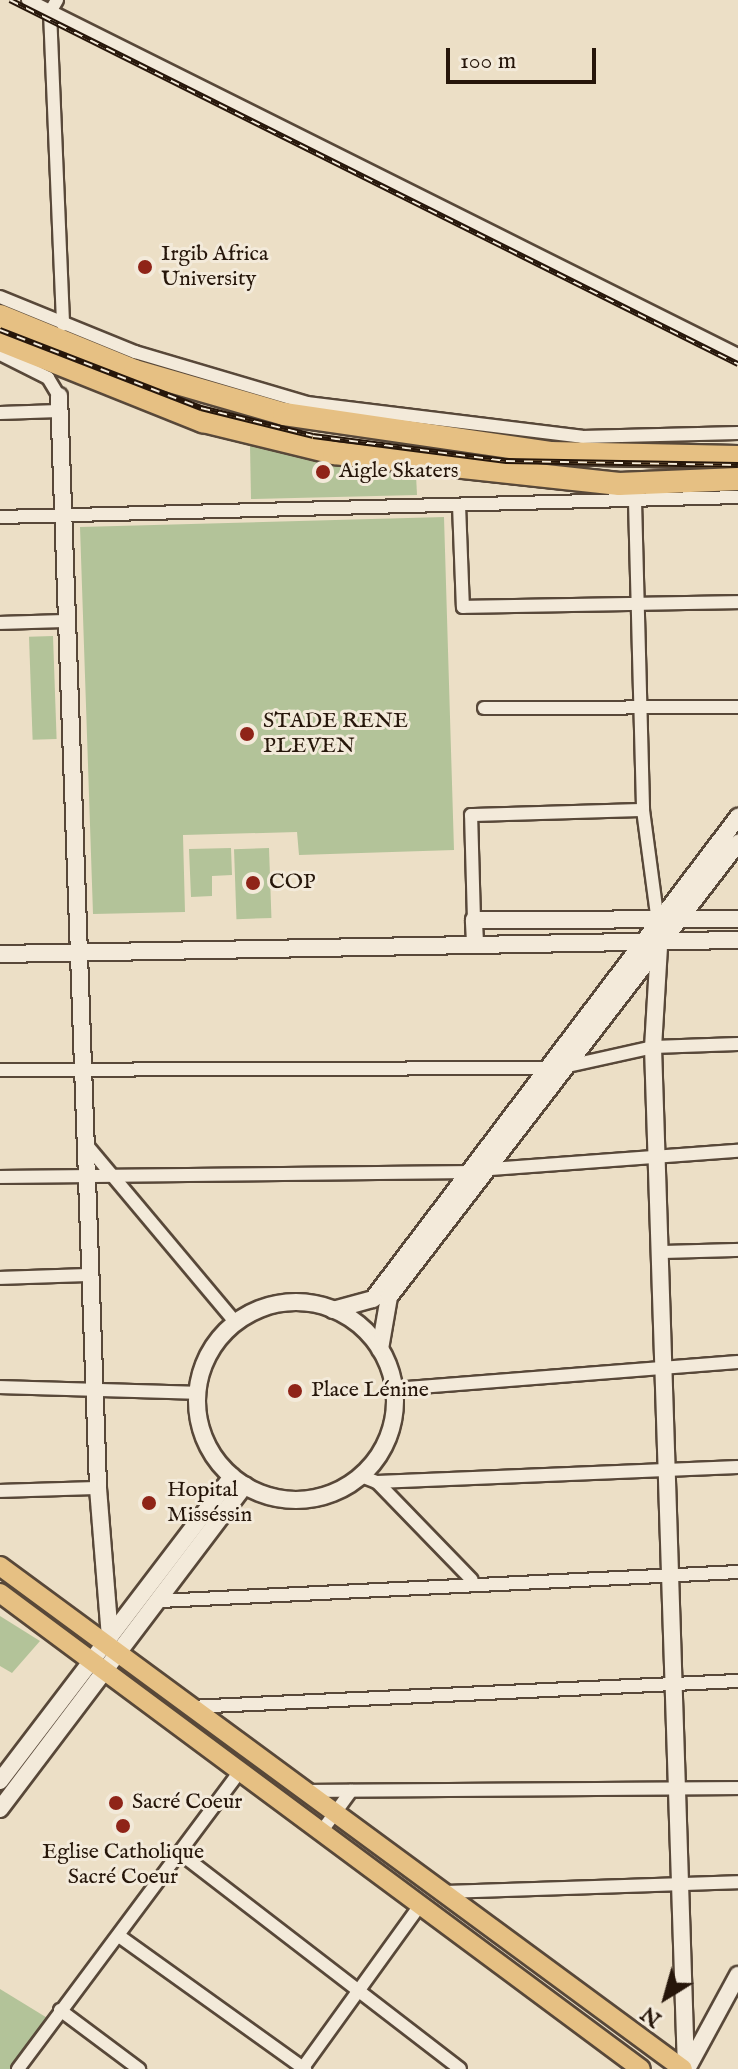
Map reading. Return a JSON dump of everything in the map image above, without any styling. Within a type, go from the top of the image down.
[{"type":"highway","points":[[0,316],[135,371],[284,414],[535,452],[738,457]]},
{"type":"highway","points":[[0,340],[191,417],[334,453],[619,484],[738,479]]},
{"type":"main road","points":[[0,1566],[187,1707],[337,1811],[685,2069]]},
{"type":"main road","points":[[0,1593],[96,1669],[421,1904],[641,2069]]},
{"type":"street","points":[[28,0],[738,355]]},
{"type":"street","points":[[57,0],[50,12],[63,325]]},
{"type":"street","points":[[0,297],[63,325],[307,403],[582,437],[738,433]]},
{"type":"street","points":[[0,354],[48,378],[59,404],[89,1275],[98,1488],[111,1647]]},
{"type":"street","points":[[0,413],[59,404]]},
{"type":"street","points":[[0,517],[738,497]]},
{"type":"street","points":[[635,501],[643,810],[658,923]]},
{"type":"street","points":[[459,505],[463,607],[738,602]]},
{"type":"street","points":[[0,623],[67,621]]},
{"type":"street","points":[[484,708],[738,707]]},
{"type":"street","points":[[475,942],[471,815],[643,810]]},
{"type":"street","points":[[738,817],[373,1299],[333,1310],[281,1303],[235,1322],[208,1353],[197,1393],[205,1440],[238,1481],[306,1499],[369,1479],[738,1467]]},
{"type":"street","points":[[369,1479],[389,1436],[394,1389],[380,1349],[389,1297],[738,843]]},
{"type":"street","points":[[474,920],[658,923],[738,919]]},
{"type":"street","points":[[0,954],[475,942],[659,947],[738,940]]},
{"type":"street","points":[[659,947],[653,1047],[685,2069]]},
{"type":"street","points":[[568,1066],[653,1047],[738,1044]]},
{"type":"street","points":[[0,1070],[82,1067],[547,1068]]},
{"type":"street","points":[[85,1143],[235,1322]]},
{"type":"street","points":[[490,1169],[657,1153],[738,1151]]},
{"type":"street","points":[[0,1177],[467,1172]]},
{"type":"street","points":[[660,1252],[738,1250]]},
{"type":"street","points":[[0,1278],[89,1275]]},
{"type":"street","points":[[333,1310],[380,1349]]},
{"type":"street","points":[[394,1389],[664,1364],[738,1362]]},
{"type":"street","points":[[0,1387],[94,1384],[197,1393]]},
{"type":"street","points":[[369,1479],[472,1580]]},
{"type":"street","points":[[111,1647],[160,1601],[238,1481]]},
{"type":"street","points":[[0,1809],[111,1647],[238,1481]]},
{"type":"street","points":[[0,1491],[98,1488]]},
{"type":"street","points":[[160,1601],[472,1580],[738,1572]]},
{"type":"street","points":[[0,1781],[96,1669]]},
{"type":"street","points":[[187,1707],[738,1681]]},
{"type":"street","points":[[18,2069],[181,1854],[239,1772]]},
{"type":"street","points":[[307,1791],[738,1788]]},
{"type":"street","points":[[321,1832],[351,1791]]},
{"type":"street","points":[[181,1854],[460,2069]]},
{"type":"street","points":[[444,1892],[738,1882]]},
{"type":"street","points":[[119,1936],[303,2069],[421,1904]]},
{"type":"street","points":[[685,2069],[731,2001],[738,1975]]},
{"type":"street","points":[[60,2010],[139,2069]]},
{"type":"green space","name":"Aigle Skaters","points":[[250,445],[416,475],[417,495],[251,499]]},
{"type":"green space","points":[[444,517],[454,850],[299,855],[297,832],[183,835],[185,912],[93,914],[80,527]]},
{"type":"green space","points":[[53,636],[57,739],[33,740],[29,637]]},
{"type":"green space","points":[[231,848],[232,875],[212,876],[212,896],[191,897],[189,849]]},
{"type":"green space","name":"COP","points":[[269,848],[271,918],[236,919],[234,849]]},
{"type":"green space","points":[[0,1616],[40,1641],[12,1673],[0,1666]]},
{"type":"green space","points":[[0,1989],[49,2019],[17,2069],[0,2069]]},
{"type":"railway","points":[[10,0],[738,364]]},
{"type":"railway","points":[[0,330],[201,408],[313,436],[506,461],[738,465]]},
{"type":"place","name":"Irgib Africa University","points":[[145,267]]},
{"type":"place","name":"Aigle Skaters","points":[[323,472]]},
{"type":"place","name":"STADE RENE PLEVEN","points":[[247,734]]},
{"type":"place","name":"COP","points":[[253,883]]},
{"type":"place","name":"Place Lénine","points":[[295,1391]]},
{"type":"place","name":"Hopital Misséssin","points":[[149,1503]]},
{"type":"place","name":"Sacré Coeur","points":[[116,1803]]},
{"type":"place","name":"Eglise Catholique Sacré Coeur","points":[[123,1826]]}]
